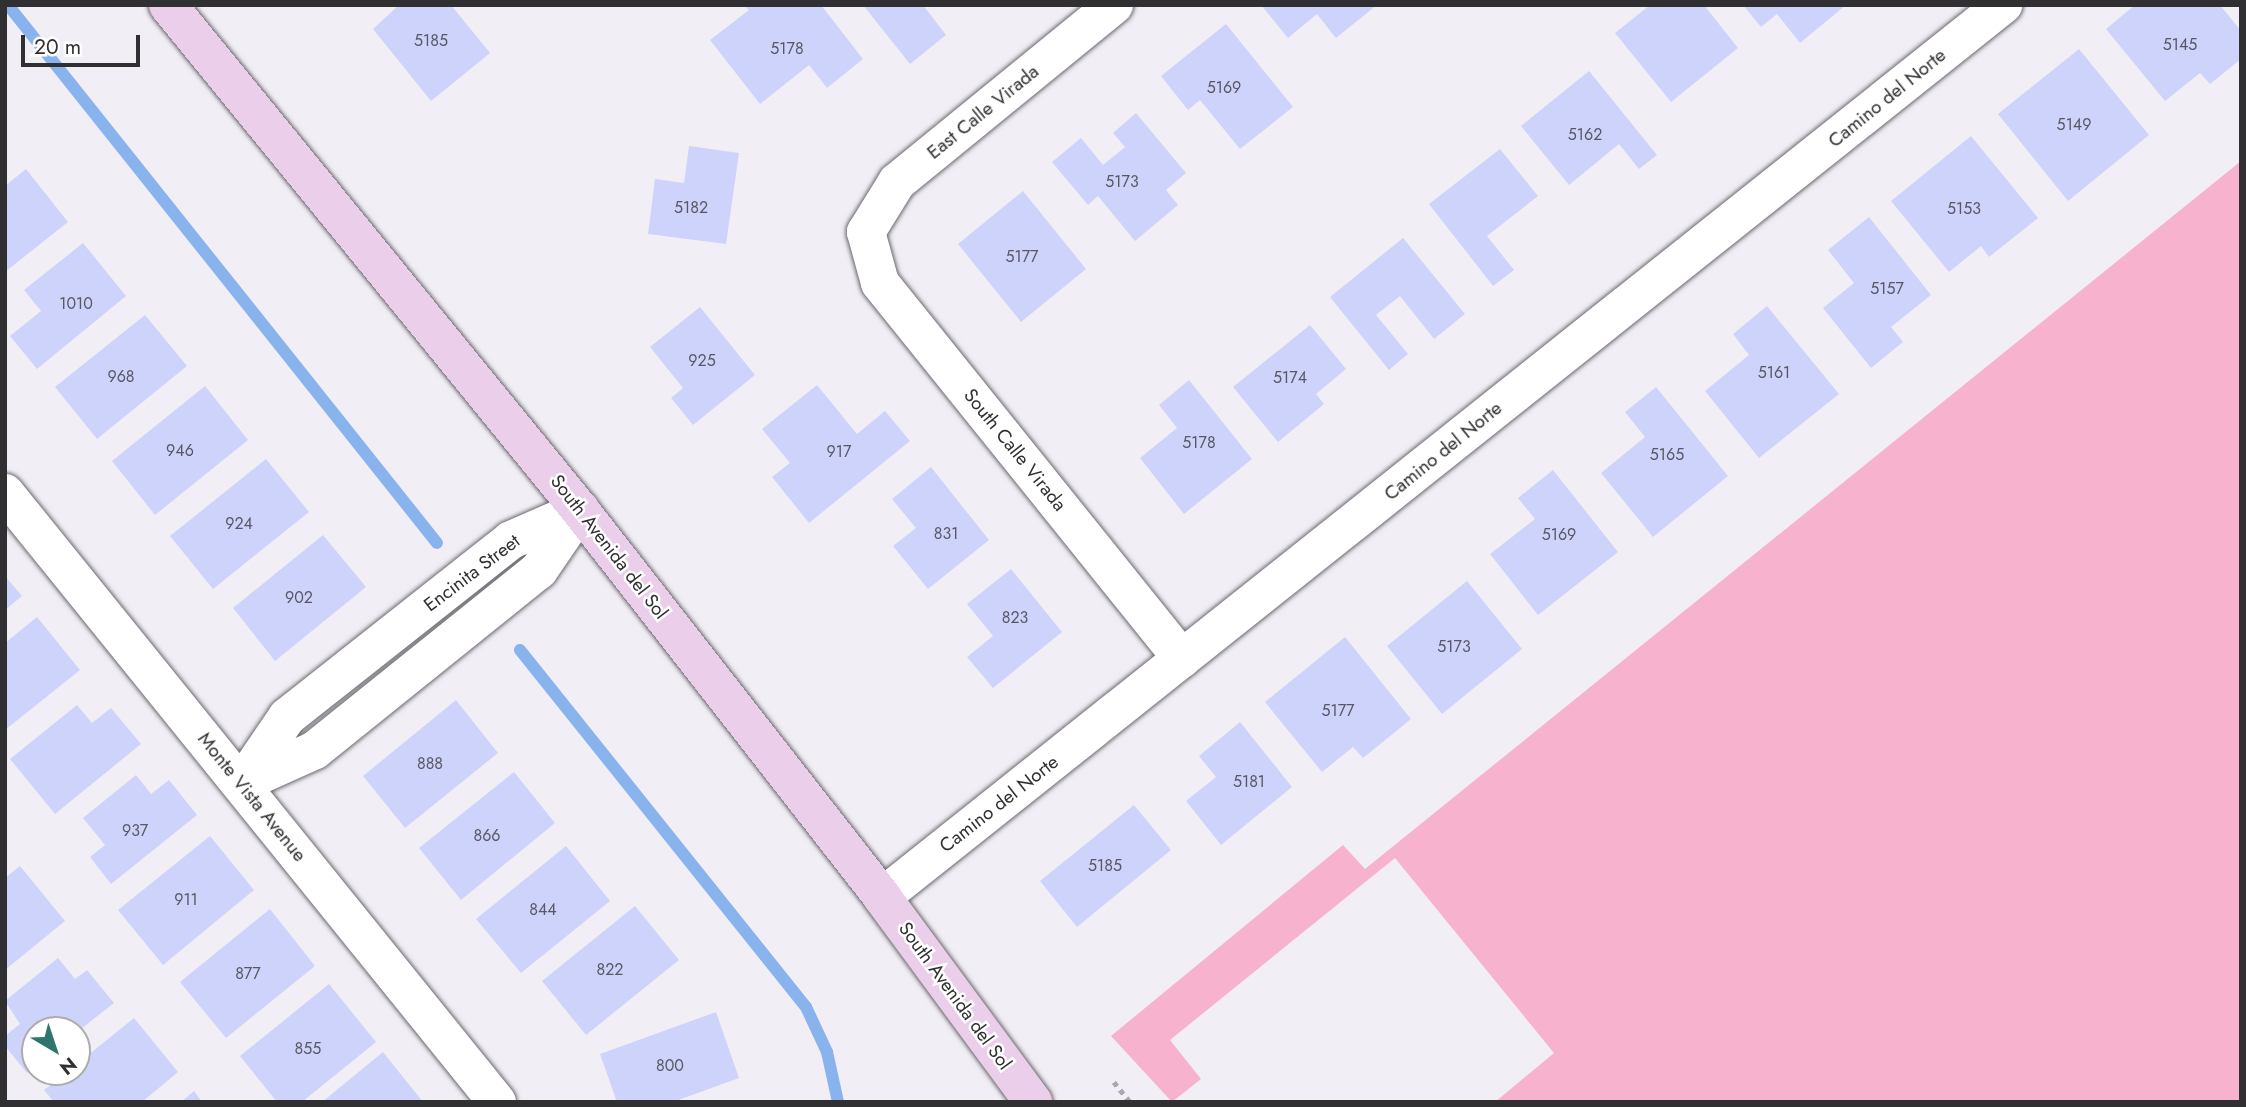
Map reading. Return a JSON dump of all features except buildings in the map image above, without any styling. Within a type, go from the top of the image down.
[{"type":"street","name":"East Calle Virada","points":[[866,232],[897,182],[1114,5]]},
{"type":"street","name":"South Avenida del Sol","points":[[177,9],[580,510],[882,897],[1033,1102]]},
{"type":"street","name":"Camino del Norte","points":[[882,897],[1182,659],[1985,11]]},
{"type":"street","name":"South Calle Virada","points":[[866,232],[880,284],[1182,659]]},
{"type":"street","name":"Monte Vista Avenue","points":[[5,493],[242,783],[497,1102]]},
{"type":"street","name":"Encinita Street","points":[[242,783],[315,750],[401,682],[539,570],[580,510]]},
{"type":"path","points":[[1114,1082],[1130,1102]]},
{"type":"shaded area","points":[[2241,161],[2241,1102],[1495,1102],[1554,1053],[1395,858],[1170,1040],[1201,1079],[1172,1102],[1111,1036],[1343,845],[1365,869]]},
{"type":"waterway","points":[[8,5],[437,543]]},
{"type":"waterway","points":[[520,650],[806,1007],[827,1052],[838,1102]]}]
